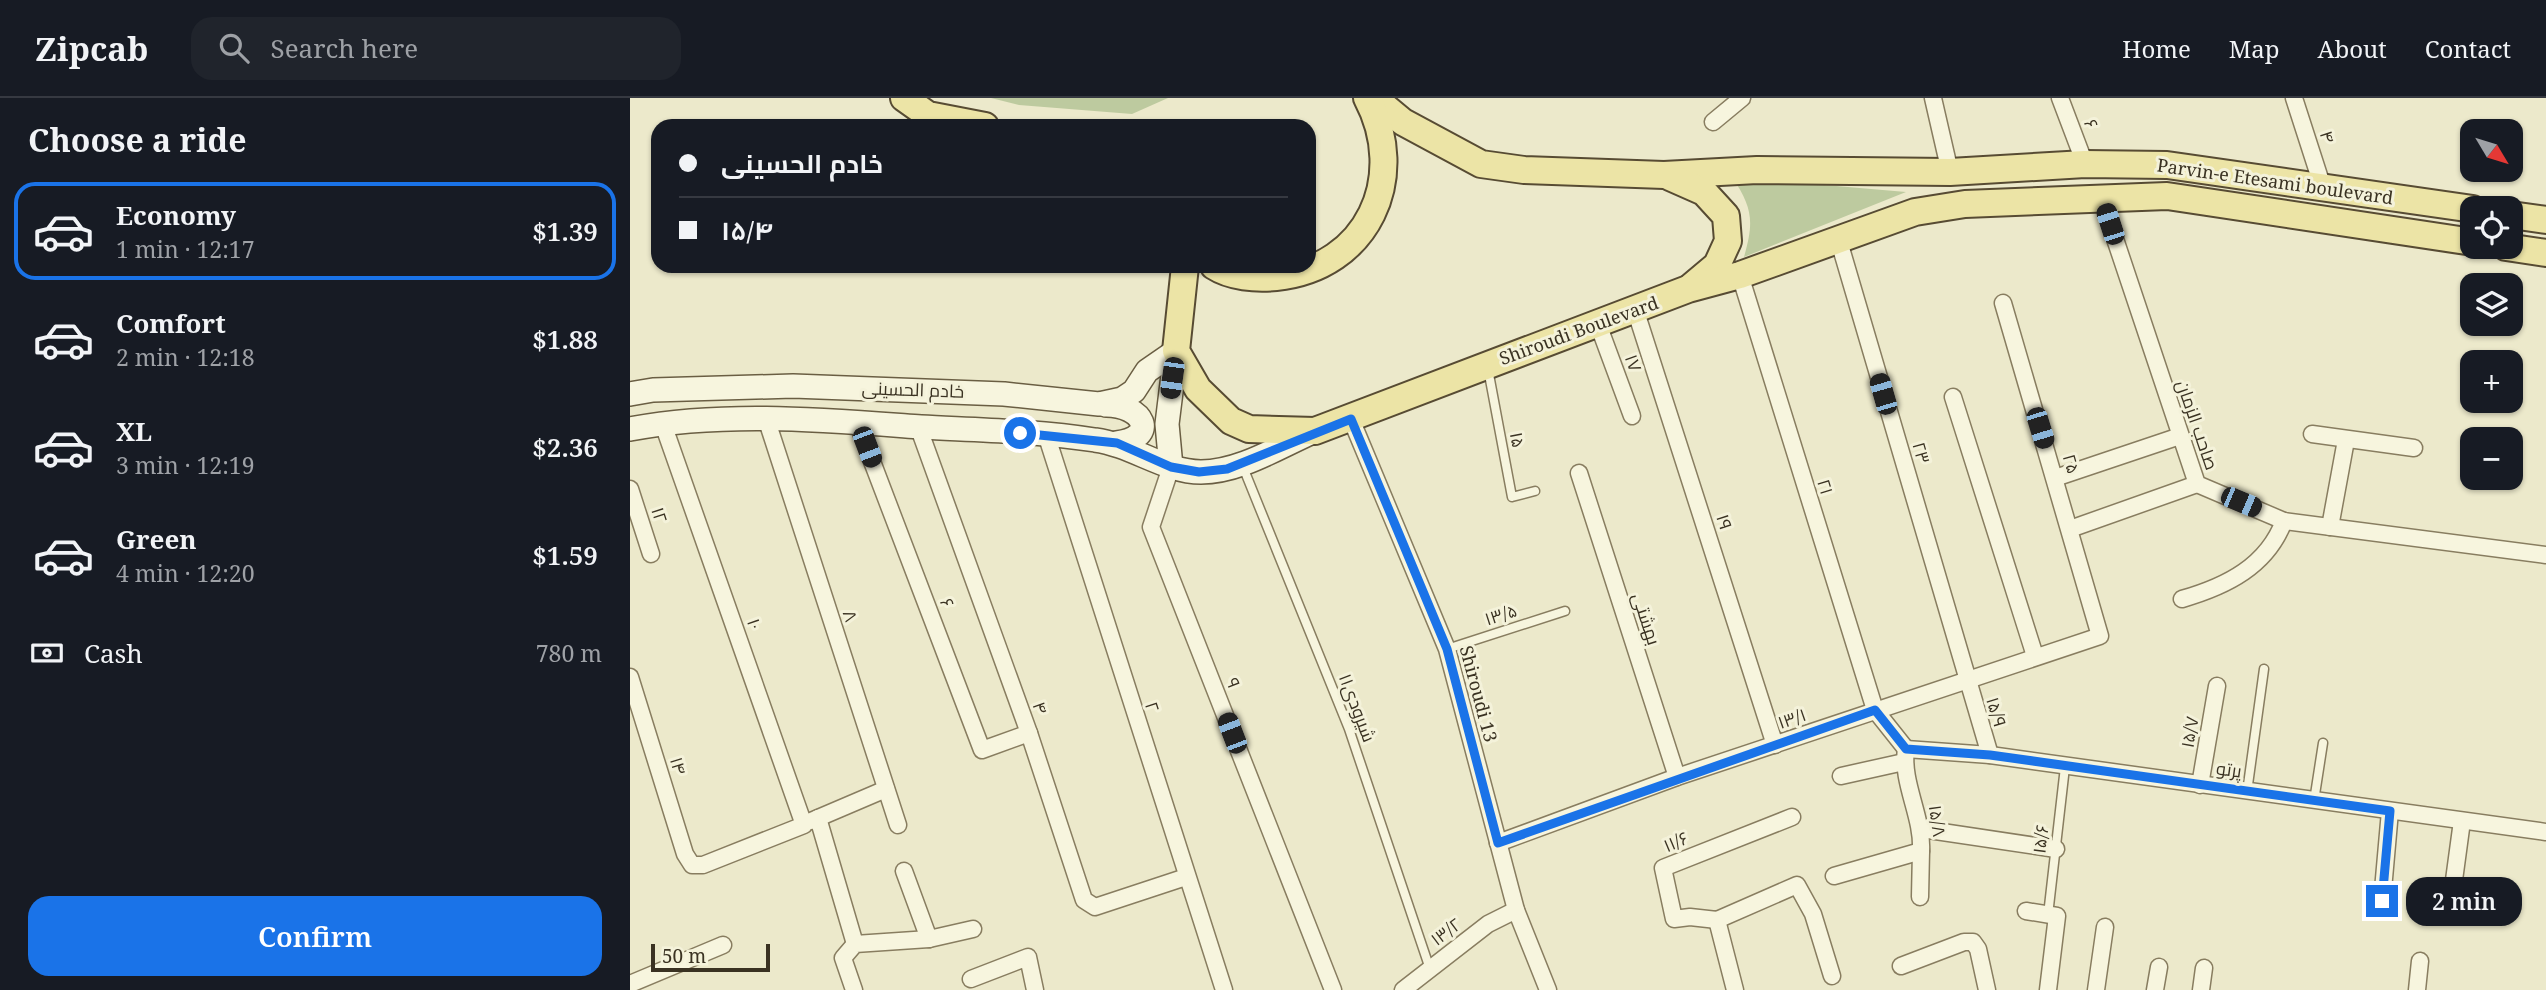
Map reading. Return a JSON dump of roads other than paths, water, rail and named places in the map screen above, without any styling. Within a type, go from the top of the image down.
[{"type":"main road","points":[[904,98],[928,115],[949,119]]},
{"type":"main road","points":[[1316,266],[1332,259],[1361,233],[1380,198],[1386,160],[1380,121],[1367,98]]},
{"type":"main road","points":[[1374,98],[1403,122],[1481,164],[1524,170],[1664,174],[1757,170],[1950,172]]},
{"type":"main road","name":"Parvin-e Etesami boulevard","points":[[1950,172],[2085,164],[2167,166],[2460,207]]},
{"type":"main road","points":[[1664,174],[1704,192],[1726,216],[1728,241],[1717,265],[1688,289]]},
{"type":"main road","name":"Parvin-e Etesami boulevard","points":[[2101,197],[2167,196],[2460,240]]},
{"type":"main road","name":"Shiroudi Boulevard","points":[[1176,351],[1198,389],[1231,421],[1250,429],[1315,431],[1636,312],[1688,289],[1740,275],[1838,237],[1915,212],[1965,204],[2101,197]]},
{"type":"main road","points":[[2417,233],[2421,202]]},
{"type":"main road","points":[[2523,216],[2546,219]]},
{"type":"main road","points":[[2523,250],[2546,253]]},
{"type":"main road","points":[[1171,467],[1167,424],[1184,273]]},
{"type":"main road","points":[[1238,273],[1258,279],[1301,273]]},
{"type":"main road","name":"خادم الحسینی","points":[[630,394],[653,390],[793,386],[1004,394],[1099,404],[1122,399],[1134,391],[1147,371],[1176,351]]},
{"type":"main road","points":[[1099,404],[1124,405],[1141,418],[1143,427],[1138,436],[1117,443]]},
{"type":"main road","name":"خادم الحسینی","points":[[630,429],[663,424],[766,418],[1046,435],[1117,443],[1171,467],[1199,472],[1227,469],[1315,431]]},
{"type":"street","points":[[1713,122],[1742,98]]},
{"type":"street","points":[[1933,98],[1950,172]]},
{"type":"street","name":"۶","points":[[2060,98],[2085,164]]},
{"type":"street","name":"۴","points":[[2294,98],[2323,188]]},
{"type":"street","name":"صاحب الزمان","points":[[2101,197],[2196,484],[2284,521],[2546,555]]},
{"type":"street","name":"۲۳","points":[[1838,237],[1966,680]]},
{"type":"street","name":"۲۱","points":[[1740,275],[1875,710]]},
{"type":"street","name":"۲۵","points":[[2003,303],[2101,636]]},
{"type":"street","name":"۱۹","points":[[1636,312],[1776,745]]},
{"type":"street","name":"۱۷","points":[[1598,324],[1632,416]]},
{"type":"street","points":[[1953,397],[2035,656]]},
{"type":"street","name":"۸","points":[[766,418],[898,825]]},
{"type":"street","name":"Shiroudi 13","points":[[1351,419],[1447,649],[1516,910],[1548,990]]},
{"type":"street","name":"۶","points":[[857,422],[982,750],[1029,733]]},
{"type":"street","name":"۱۰","points":[[663,424],[805,824],[856,944]]},
{"type":"street","name":"۴","points":[[919,426],[1029,733],[1084,900],[1095,907],[1186,877]]},
{"type":"street","name":"۲","points":[[1046,435],[1224,990]]},
{"type":"street","points":[[2312,435],[2414,448]]},
{"type":"street","points":[[2055,478],[2180,436]]},
{"type":"street","points":[[2330,527],[2346,440]]},
{"type":"street","name":"۹","points":[[1171,467],[1151,527],[1333,990]]},
{"type":"street","name":"بهشتی","points":[[1579,473],[1677,777]]},
{"type":"street","points":[[2070,529],[2196,484]]},
{"type":"street","name":"۱۲","points":[[630,489],[651,554]]},
{"type":"street","points":[[2182,599],[2217,588],[2251,568],[2277,541],[2284,521]]},
{"type":"street","name":"۱۳/۱","points":[[1498,843],[1677,777],[2101,636]]},
{"type":"street","name":"۱۴","points":[[630,677],[685,854],[692,864],[703,865],[805,824]]},
{"type":"street","name":"۱۵/۹","points":[[1966,680],[1990,755]]},
{"type":"street","name":"۱۵/۷","points":[[2200,785],[2217,686]]},
{"type":"street","points":[[1875,710],[1905,756]]},
{"type":"street","name":"پرتو","points":[[1842,776],[1905,756],[1990,755],[2546,832]]},
{"type":"street","name":"۱۵/۸","points":[[1834,876],[1921,851],[1922,829],[1905,756]]},
{"type":"street","points":[[805,824],[886,789]]},
{"type":"street","points":[[2382,901],[2390,811]]},
{"type":"street","name":"۱۱/۶","points":[[1717,920],[1690,916],[1674,919],[1663,868],[1792,817]]},
{"type":"street","points":[[2452,895],[2462,821]]},
{"type":"street","points":[[1922,829],[2056,849]]},
{"type":"street","points":[[1920,897],[1921,851]]},
{"type":"street","points":[[904,870],[929,939]]},
{"type":"street","points":[[1735,990],[1717,920],[1797,886],[1813,914],[1832,976]]},
{"type":"street","name":"۱۳/۲","points":[[1403,990],[1488,924],[1516,910]]},
{"type":"street","points":[[2026,911],[2057,916],[2048,990]]},
{"type":"street","points":[[2096,990],[2105,927]]},
{"type":"street","points":[[853,990],[843,958],[856,944],[929,939],[973,929]]},
{"type":"street","points":[[1901,965],[1964,942],[1973,942],[1978,949],[1987,990]]},
{"type":"street","points":[[630,984],[655,983],[723,945]]},
{"type":"street","points":[[971,979],[1028,957],[1035,990]]},
{"type":"street","points":[[2417,990],[2420,961]]},
{"type":"street","points":[[2155,990],[2159,967]]},
{"type":"street","points":[[2201,990],[2204,968]]},
{"type":"lane","name":"۱۵","points":[[1487,365],[1512,497],[1535,491]]},
{"type":"lane","name":"۱۱شیرودی","points":[[1242,462],[1349,729],[1430,969]]},
{"type":"lane","name":"۱۳/۵","points":[[1447,649],[1565,611]]},
{"type":"lane","points":[[2247,792],[2264,669]]},
{"type":"lane","points":[[2314,801],[2323,743]]},
{"type":"lane","name":"۱۵/۶","points":[[2048,915],[2065,767]]}]
